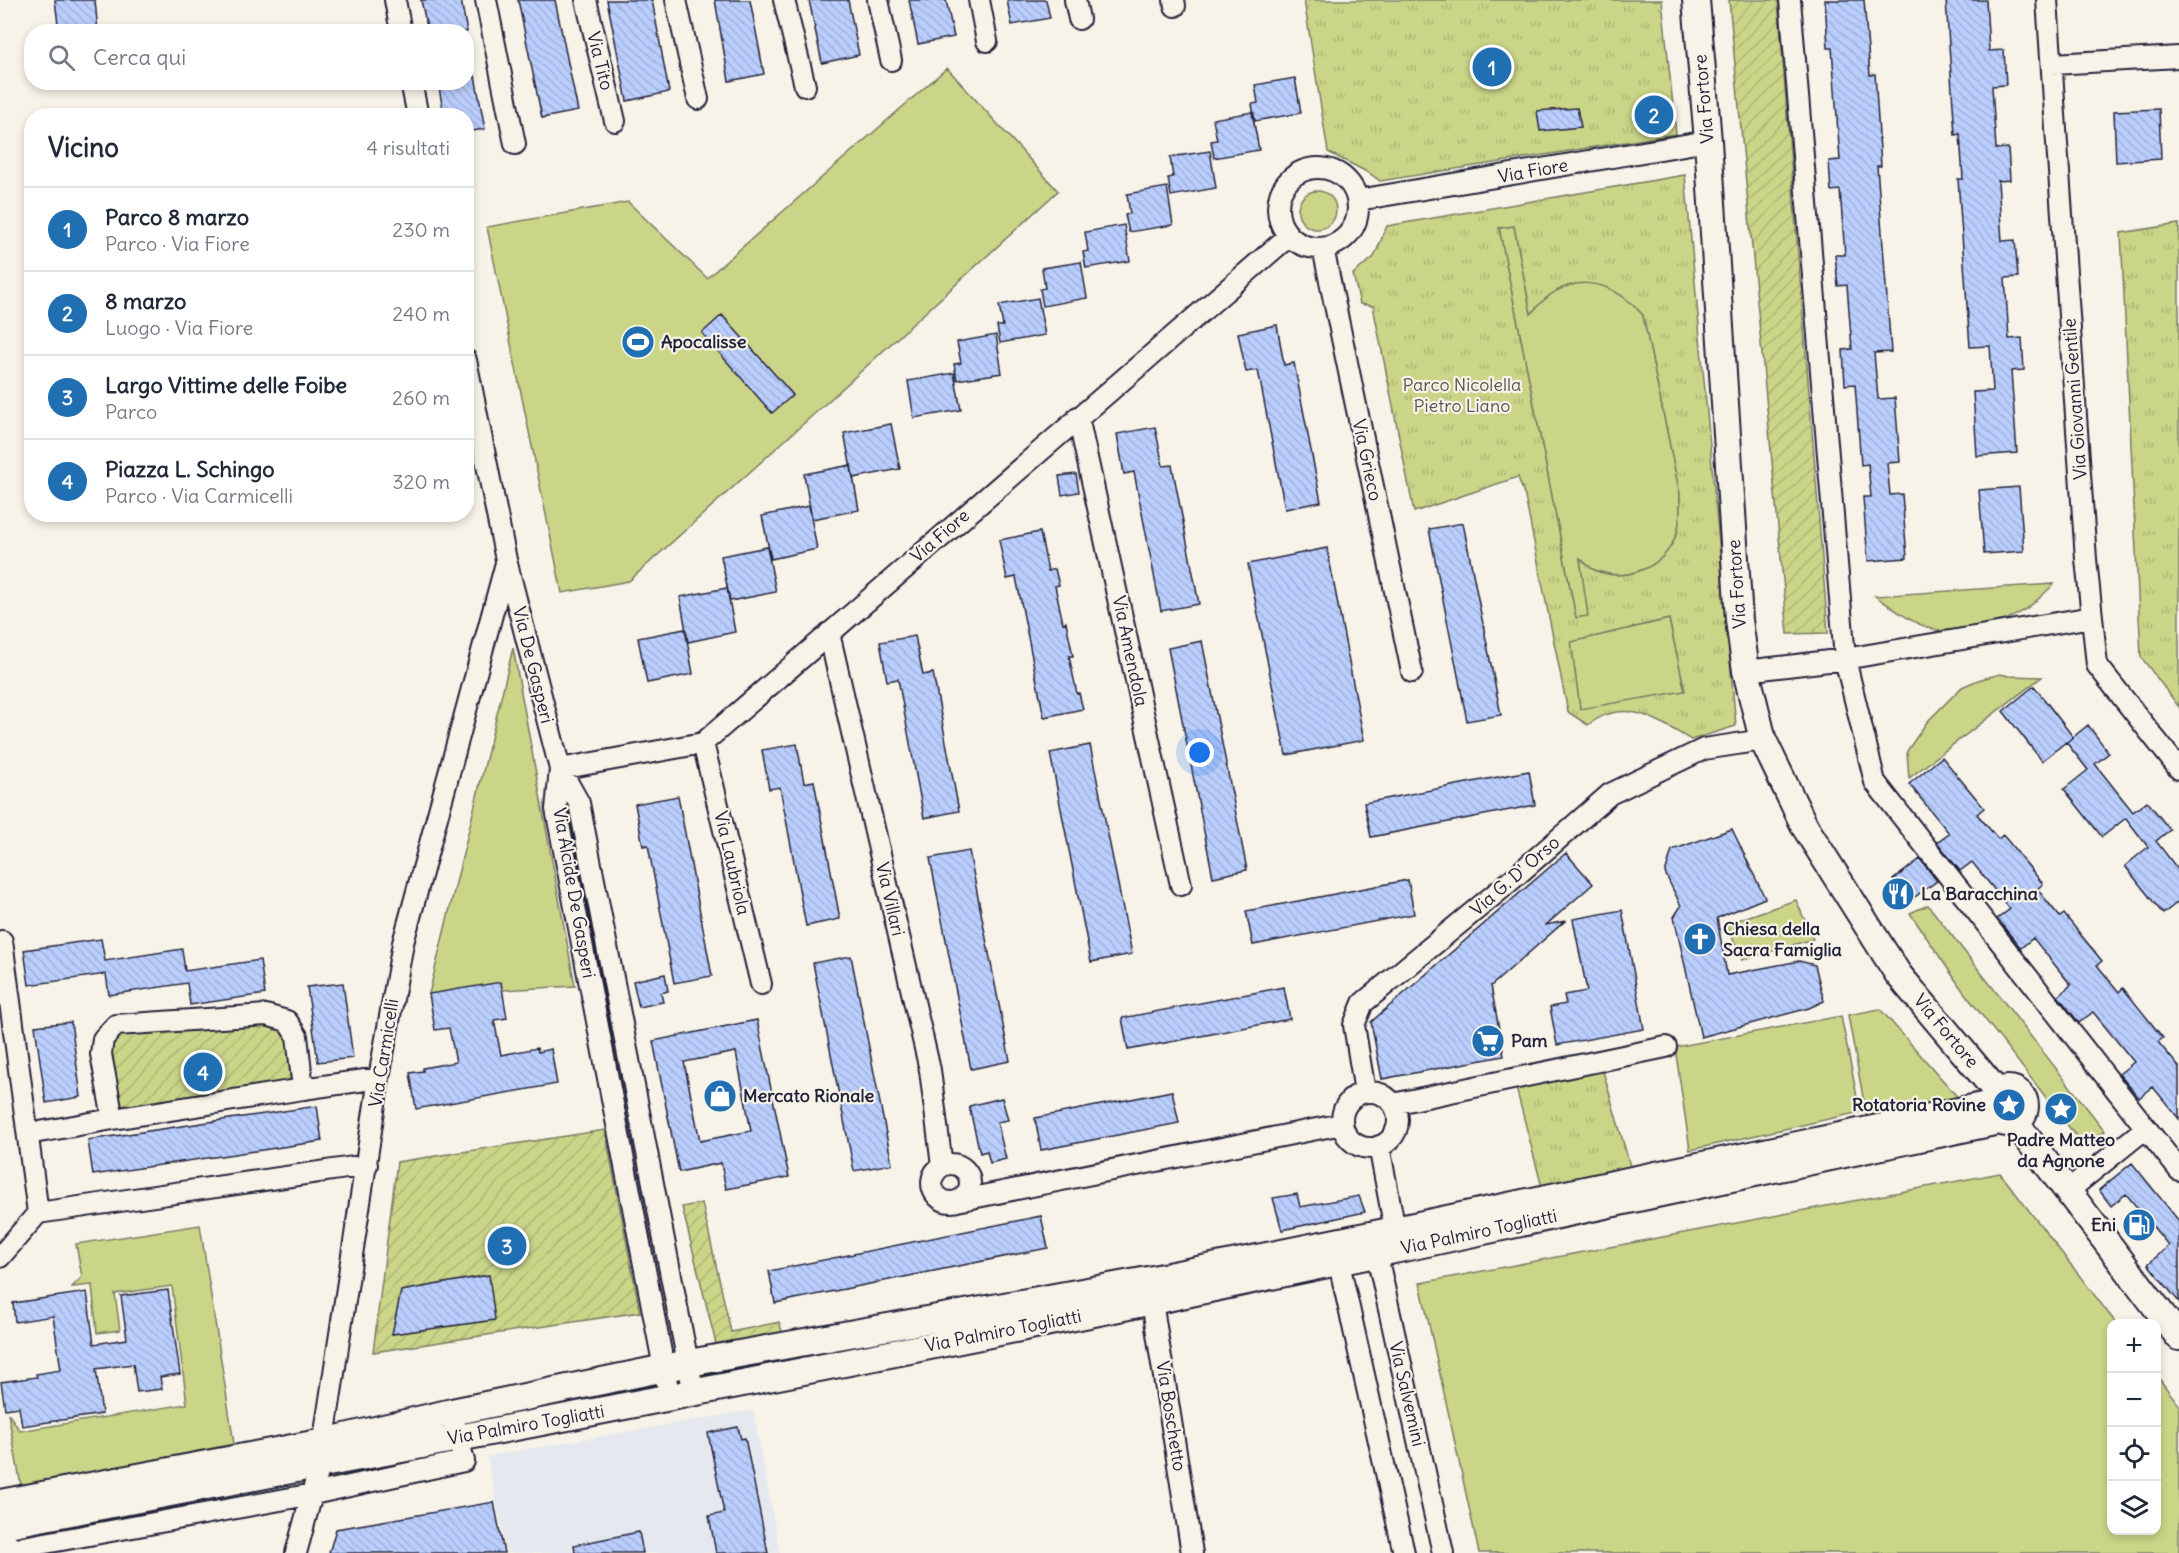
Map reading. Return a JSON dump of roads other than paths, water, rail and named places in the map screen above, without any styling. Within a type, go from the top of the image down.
[{"type":"street","points":[[395,0],[400,24]]},
{"type":"street","points":[[486,0],[515,144]]},
{"type":"street","name":"Via Tito","points":[[586,0],[615,122]]},
{"type":"street","points":[[676,0],[698,99]]},
{"type":"street","points":[[784,0],[805,86]]},
{"type":"street","points":[[878,0],[891,60]]},
{"type":"street","points":[[979,0],[987,40]]},
{"type":"street","name":"Via Fortore","points":[[1696,0],[1708,141],[1739,620],[1746,671],[1762,740],[1805,827],[1898,974],[2001,1110],[2068,1191],[2179,1337]]},
{"type":"street","points":[[1790,0],[1845,659],[1875,782],[2179,1170]]},
{"type":"street","name":"Via Giovanni Gentile","points":[[2047,0],[2086,559],[2097,665],[2179,769]]},
{"type":"street","points":[[2053,64],[2179,57]]},
{"type":"street","points":[[413,90],[416,108]]},
{"type":"street","name":"Via Fiore","points":[[1358,200],[1708,141]]},
{"type":"street","points":[[1319,168],[1332,170],[1344,177],[1353,187],[1358,200],[1358,213],[1348,235],[1335,244],[1323,248],[1311,248],[1299,244],[1289,236],[1278,212],[1278,198],[1284,186],[1293,176],[1305,170],[1319,168]]},
{"type":"street","name":"Via Fiore","points":[[703,743],[1289,236]]},
{"type":"street","name":"Via Grieco","points":[[1323,248],[1412,672]]},
{"type":"street","name":"Via De Gasperi","points":[[474,400],[506,560],[560,769]]},
{"type":"street","name":"Via Amendola","points":[[1078,417],[1181,885]]},
{"type":"street","name":"Via Carmicelli","points":[[296,1553],[322,1453],[379,1078],[403,943],[506,560]]},
{"type":"street","points":[[1746,671],[1845,659],[2092,617]]},
{"type":"street","name":"Via Villari","points":[[829,633],[930,1070],[942,1166],[933,1176],[932,1185],[941,1199],[957,1201],[1342,1124]]},
{"type":"street","name":"Via G. D' Orso","points":[[1365,1092],[1354,1025],[1363,1003],[1501,889],[1610,794],[1704,749],[1762,740]]},
{"type":"street","points":[[560,769],[703,743]]},
{"type":"street","name":"Via Laubriola","points":[[703,743],[761,984]]},
{"type":"street","name":"Via Alcide De Gasperi","points":[[560,769],[579,803],[682,1396]]},
{"type":"street","points":[[2,941],[38,1213]]},
{"type":"street","points":[[113,1119],[101,1054],[103,1039],[116,1025],[266,1015],[287,1021],[297,1036],[303,1089]]},
{"type":"street","points":[[1393,1104],[1666,1047]]},
{"type":"street","points":[[28,1134],[379,1078]]},
{"type":"street","points":[[1365,1092],[1375,1092],[1387,1097],[1393,1104],[1398,1124],[1395,1133],[1387,1142],[1368,1148],[1352,1142],[1342,1124],[1342,1114],[1347,1102],[1354,1096],[1365,1092]]},
{"type":"street","name":"Via Palmiro Togliatti","points":[[1,1512],[322,1453],[458,1437],[682,1396],[1151,1290],[1336,1252],[1381,1240],[2001,1110]]},
{"type":"street","points":[[2068,1191],[2146,1128]]},
{"type":"street","points":[[1379,1146],[1381,1240]]},
{"type":"street","points":[[0,1257],[38,1213],[367,1165]]},
{"type":"street","name":"Via Salvemini","points":[[1381,1240],[1443,1553]]},
{"type":"street","name":"Via Salvemini","points":[[1336,1252],[1404,1553]]},
{"type":"street","name":"Via Palmiro Togliatti","points":[[322,1453],[452,1412],[677,1366],[1151,1290]]},
{"type":"street","name":"Via Boschetto","points":[[1151,1290],[1192,1553]]},
{"type":"street","points":[[1,1512],[7,1550],[313,1494],[464,1461],[452,1412]]},
{"type":"place","name":"Parco 8 marzo","points":[[1492,67]]},
{"type":"place","name":"8 marzo","points":[[1654,115]]},
{"type":"place","name":"Apocalisse","points":[[638,342]]},
{"type":"place","name":"La Baracchina","points":[[1898,894]]},
{"type":"place","name":"Chiesa della Sacra Famiglia","points":[[1700,939]]},
{"type":"place","name":"Pam","points":[[1488,1041]]},
{"type":"place","name":"Piazza L. Schingo","points":[[203,1072]]},
{"type":"place","name":"Mercato Rionale","points":[[720,1096]]},
{"type":"place","name":"Rotatoria Rovine","points":[[2009,1105]]},
{"type":"place","name":"Padre Matteo da Agnone","points":[[2061,1109]]},
{"type":"place","name":"Eni","points":[[2139,1225]]},
{"type":"place","name":"Largo Vittime delle Foibe","points":[[507,1246]]},
{"type":"park label","name":"Parco Nicolella Pietro Liano","points":[[1462,395]]}]
